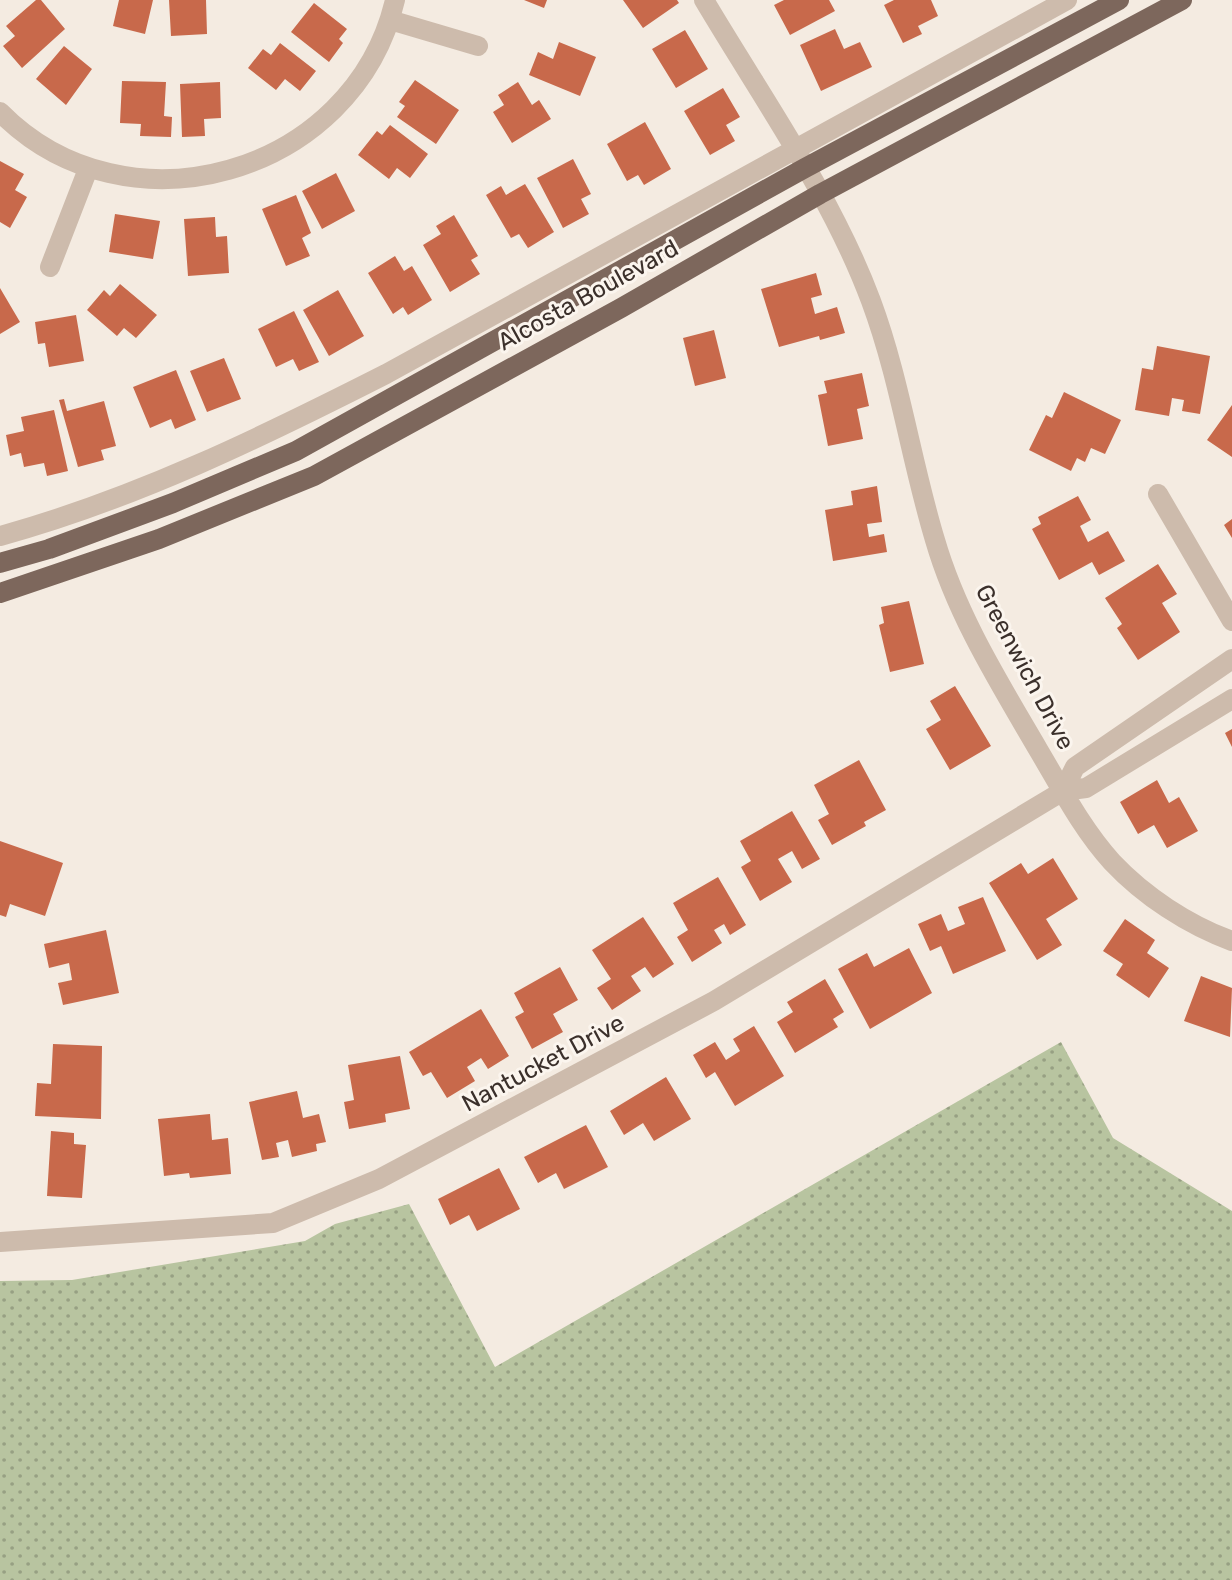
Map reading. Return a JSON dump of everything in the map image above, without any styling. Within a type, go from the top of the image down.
[{"type":"main road","name":"Alcosta Boulevard","points":[[0,563],[49,549],[173,503],[296,451],[805,168],[1119,0]]},
{"type":"main road","name":"Alcosta Boulevard","points":[[0,593],[159,539],[314,476],[621,308],[820,194],[1182,0]]},
{"type":"street","name":"Greenwich Drive","points":[[704,0],[820,194],[871,300],[900,393],[935,542],[961,608],[991,669],[1093,839],[1136,885],[1176,913],[1232,941]]},
{"type":"street","name":"Alcosta Boulevard","points":[[0,536],[143,488],[282,427],[386,374],[1067,0]]},
{"type":"street","points":[[0,112],[21,133],[88,169],[167,181],[221,174],[273,155],[321,121],[362,78],[392,10],[478,46]]},
{"type":"street","points":[[50,267],[88,169]]},
{"type":"street","points":[[1158,494],[1232,621]]},
{"type":"street","name":"Nantucket Drive","points":[[1063,791],[1075,767],[1232,659]]},
{"type":"street","name":"Nantucket Drive","points":[[0,1242],[273,1223],[365,1185],[714,1001],[1063,791],[1086,788],[1232,699]]},
{"type":"green space","points":[[1061,1042],[1113,1138],[1232,1211],[1232,1580],[0,1580],[0,1281],[72,1280],[305,1241],[335,1224],[409,1204],[495,1367]]},
{"type":"building","points":[[36,0],[41,0],[65,29],[22,68],[3,46],[15,36],[6,26]]},
{"type":"building","points":[[119,0],[153,0],[145,34],[113,26]]},
{"type":"building","points":[[169,0],[206,0],[207,34],[171,36]]},
{"type":"building","points":[[524,0],[547,0],[544,8]]},
{"type":"building","points":[[623,0],[677,0],[679,3],[643,28]]},
{"type":"building","points":[[784,0],[829,0],[835,11],[790,35],[774,5]]},
{"type":"building","points":[[894,0],[931,0],[938,16],[918,26],[922,34],[903,43],[884,5]]},
{"type":"building","points":[[314,3],[347,29],[339,39],[343,43],[329,62],[291,32]]},
{"type":"building","points":[[835,29],[844,49],[860,42],[872,67],[821,91],[800,45]]},
{"type":"building","points":[[685,30],[708,69],[676,88],[652,49]]},
{"type":"building","points":[[559,42],[596,57],[580,96],[529,75],[538,52],[553,59]]},
{"type":"building","points":[[280,43],[316,71],[300,91],[285,79],[276,90],[248,68],[263,49],[271,55]]},
{"type":"building","points":[[64,46],[92,69],[66,105],[36,79]]},
{"type":"building","points":[[415,80],[459,110],[436,144],[397,117],[405,106],[399,102]]},
{"type":"building","points":[[122,81],[166,82],[164,116],[172,117],[171,137],[140,136],[141,124],[120,123]]},
{"type":"building","points":[[220,82],[221,118],[204,119],[205,136],[182,137],[180,84]]},
{"type":"building","points":[[518,82],[532,105],[539,100],[551,119],[512,143],[493,112],[504,105],[498,95]]},
{"type":"building","points":[[723,88],[740,117],[726,125],[735,141],[710,155],[684,111]]},
{"type":"building","points":[[645,122],[671,169],[644,185],[638,175],[627,181],[607,144]]},
{"type":"building","points":[[390,125],[428,154],[410,178],[397,168],[389,179],[358,155],[377,131],[382,135]]},
{"type":"building","points":[[573,159],[591,194],[581,199],[589,214],[563,228],[537,178]]},
{"type":"building","points":[[0,161],[24,174],[15,190],[27,197],[10,228],[0,222]]},
{"type":"building","points":[[336,173],[355,211],[322,229],[302,191]]},
{"type":"building","points":[[525,184],[554,232],[528,248],[519,234],[511,238],[486,195],[501,186],[506,195]]},
{"type":"building","points":[[296,195],[311,233],[302,238],[310,256],[286,266],[262,209]]},
{"type":"building","points":[[115,214],[160,221],[153,259],[109,252]]},
{"type":"building","points":[[454,215],[478,256],[471,260],[480,274],[450,292],[423,245],[441,234],[436,226]]},
{"type":"building","points":[[215,217],[216,237],[227,236],[229,273],[188,276],[184,219]]},
{"type":"building","points":[[395,256],[404,271],[412,266],[432,300],[408,315],[403,307],[393,314],[368,273]]},
{"type":"building","points":[[816,273],[822,295],[811,298],[815,314],[837,307],[845,333],[820,340],[819,336],[779,347],[761,289]]},
{"type":"building","points":[[120,284],[157,315],[136,338],[124,328],[117,336],[87,310],[104,290],[110,296]]},
{"type":"building","points":[[0,288],[20,322],[0,334]]},
{"type":"building","points":[[338,290],[364,336],[329,356],[303,310]]},
{"type":"building","points":[[294,311],[319,362],[299,371],[293,359],[276,367],[258,329]]},
{"type":"building","points":[[76,315],[84,361],[49,367],[45,343],[38,344],[35,322]]},
{"type":"building","points":[[714,330],[726,378],[695,386],[683,338]]},
{"type":"building","points":[[1157,346],[1210,356],[1200,414],[1182,411],[1184,400],[1172,398],[1169,416],[1135,410],[1142,368],[1153,370]]},
{"type":"building","points":[[224,358],[241,399],[207,412],[190,371]]},
{"type":"building","points":[[176,370],[196,420],[175,429],[171,419],[150,428],[133,387]]},
{"type":"building","points":[[862,373],[869,406],[857,409],[863,439],[828,446],[818,395],[827,393],[824,381]]},
{"type":"building","points":[[1064,392],[1121,420],[1105,454],[1091,448],[1085,462],[1077,458],[1071,471],[1029,450],[1046,415],[1052,418]]},
{"type":"building","points":[[64,399],[67,411],[104,401],[116,446],[101,450],[104,460],[78,467],[59,400]]},
{"type":"building","points":[[1232,405],[1232,457],[1207,440]]},
{"type":"building","points":[[54,410],[68,471],[47,476],[44,463],[24,467],[21,453],[10,456],[6,435],[24,431],[21,417]]},
{"type":"building","points":[[877,486],[882,522],[867,524],[869,537],[884,534],[887,552],[833,561],[825,510],[853,505],[851,491]]},
{"type":"building","points":[[1078,496],[1091,520],[1080,526],[1088,542],[1108,531],[1125,561],[1099,575],[1092,562],[1059,580],[1032,529],[1041,524],[1038,517]]},
{"type":"building","points":[[1232,519],[1232,538],[1224,525]]},
{"type":"building","points":[[1158,564],[1177,594],[1162,603],[1180,632],[1138,660],[1117,628],[1122,624],[1105,598]]},
{"type":"building","points":[[909,601],[924,664],[890,672],[879,625],[884,623],[881,607]]},
{"type":"building","points":[[955,686],[991,746],[950,770],[926,729],[941,720],[930,701]]},
{"type":"building","points":[[1232,729],[1232,747],[1225,733]]},
{"type":"building","points":[[859,760],[886,810],[864,822],[866,826],[832,845],[818,820],[829,814],[814,785]]},
{"type":"building","points":[[1157,780],[1169,803],[1179,797],[1198,831],[1167,848],[1154,825],[1138,834],[1120,802]]},
{"type":"building","points":[[792,811],[820,859],[802,869],[792,851],[778,859],[792,882],[760,901],[741,867],[751,861],[740,841]]},
{"type":"building","points":[[0,841],[63,863],[45,916],[10,904],[6,917],[0,915]]},
{"type":"building","points":[[1053,858],[1078,899],[1046,919],[1062,945],[1037,960],[989,883],[1021,863],[1028,874]]},
{"type":"building","points":[[718,877],[746,925],[730,935],[724,924],[714,930],[722,943],[692,962],[677,937],[688,930],[673,903]]},
{"type":"building","points":[[983,897],[1006,951],[953,974],[941,946],[930,951],[918,924],[941,914],[948,931],[965,924],[958,907]]},
{"type":"building","points":[[643,917],[674,964],[653,978],[645,967],[631,976],[641,991],[612,1010],[597,988],[611,979],[592,950]]},
{"type":"building","points":[[1125,919],[1155,940],[1147,953],[1169,968],[1149,998],[1116,975],[1123,964],[1103,951]]},
{"type":"building","points":[[106,930],[119,993],[63,1005],[58,983],[72,980],[69,963],[49,968],[44,944]]},
{"type":"building","points":[[909,948],[932,993],[870,1029],[838,969],[867,953],[874,967]]},
{"type":"building","points":[[560,967],[578,1000],[553,1014],[563,1032],[532,1049],[515,1017],[524,1012],[514,993]]},
{"type":"building","points":[[1201,976],[1232,988],[1230,1037],[1184,1021]]},
{"type":"building","points":[[825,979],[844,1012],[833,1019],[838,1027],[795,1053],[777,1022],[793,1012],[787,1002]]},
{"type":"building","points":[[481,1009],[509,1056],[488,1069],[481,1058],[467,1067],[475,1081],[447,1098],[431,1072],[423,1076],[409,1052]]},
{"type":"building","points":[[754,1026],[784,1076],[735,1106],[715,1072],[706,1078],[693,1055],[715,1042],[726,1060],[740,1051],[733,1039]]},
{"type":"building","points":[[53,1044],[102,1046],[101,1119],[35,1116],[37,1083],[51,1084]]},
{"type":"building","points":[[400,1056],[410,1109],[385,1114],[386,1122],[349,1129],[344,1102],[354,1100],[348,1065]]},
{"type":"building","points":[[666,1077],[691,1119],[654,1141],[643,1123],[624,1135],[610,1111]]},
{"type":"building","points":[[297,1091],[303,1118],[319,1114],[326,1142],[316,1144],[317,1151],[292,1157],[288,1140],[276,1143],[279,1157],[262,1160],[249,1102]]},
{"type":"building","points":[[210,1114],[212,1140],[228,1138],[231,1174],[190,1178],[189,1173],[164,1176],[158,1119]]},
{"type":"building","points":[[586,1125],[608,1167],[564,1189],[556,1173],[538,1183],[524,1157]]},
{"type":"building","points":[[51,1131],[74,1133],[74,1144],[86,1145],[82,1198],[47,1196]]},
{"type":"building","points":[[499,1168],[520,1209],[477,1231],[469,1215],[450,1225],[438,1199]]}]
